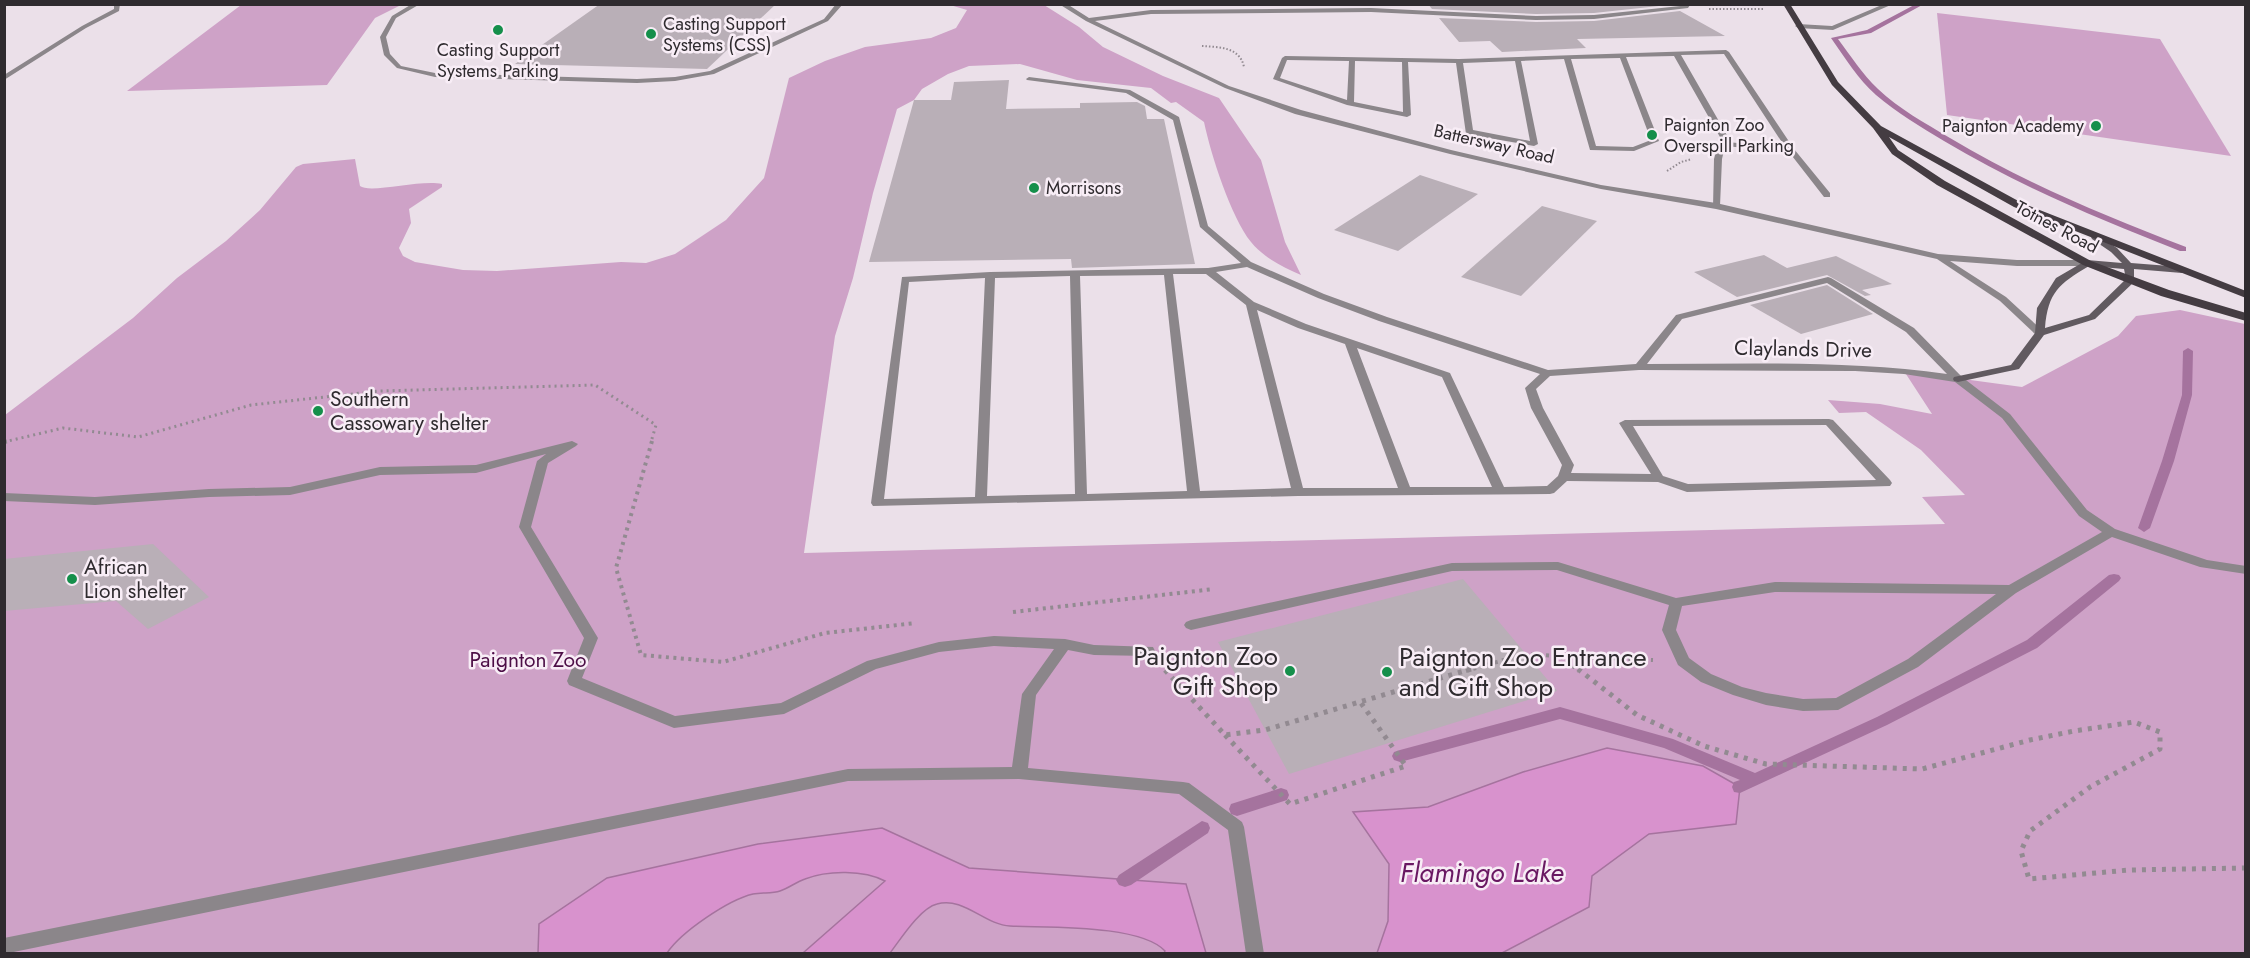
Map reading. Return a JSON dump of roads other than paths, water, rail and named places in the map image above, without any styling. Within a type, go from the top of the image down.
[{"type":"main road","name":"Totnes Road","points":[[1788,7],[1834,83],[1876,126],[1895,152],[1941,183],[2087,263],[2131,280],[2246,317]]},
{"type":"main road","name":"Totnes Road","points":[[1876,126],[2018,205],[2246,295]]},
{"type":"street","points":[[4,78],[84,27],[117,10],[117,4]]},
{"type":"street","points":[[417,4],[394,17],[383,37],[387,56],[399,67],[435,75],[635,84],[712,73],[826,20],[840,4]]},
{"type":"street","name":"Battersway Road","points":[[1062,4],[1088,20],[1227,87],[1298,112],[1450,152],[1601,187],[1716,206],[1938,257],[2017,263],[2087,263]]},
{"type":"street","points":[[1798,26],[1833,28],[1890,4]]},
{"type":"street","points":[[1088,20],[1150,12],[1371,10],[1536,18],[1594,17],[1688,6]]},
{"type":"street","points":[[1405,61],[1407,115],[1350,103],[1276,79],[1285,58],[1459,61],[1726,52],[1791,150],[1827,195]]},
{"type":"street","points":[[1676,53],[1724,137],[1718,159],[1716,206]]},
{"type":"street","points":[[1567,57],[1593,148],[1634,149],[1655,141],[1622,55]]},
{"type":"street","points":[[1350,103],[1352,59]]},
{"type":"street","points":[[1459,61],[1469,132],[1534,144],[1518,60]]},
{"type":"street","points":[[1029,79],[1128,92],[1176,119],[1204,227],[1248,264],[1321,296],[1372,315],[1547,374]]},
{"type":"street","points":[[1723,144],[1791,150]]},
{"type":"street","points":[[2095,237],[2122,256],[2128,265],[2131,280],[2092,317],[2040,333],[2042,308],[2059,280],[2087,263],[2128,265],[2182,270]]},
{"type":"street","name":"Battersway Road","points":[[1938,257],[2003,298],[2040,333]]},
{"type":"street","points":[[1248,264],[1208,271],[1168,273],[990,275],[905,279],[876,503],[1298,492],[1550,490],[1564,477],[1568,465],[1537,408],[1530,388],[1547,374]]},
{"type":"street","points":[[1208,271],[1251,304],[1302,326],[1446,375],[1500,490]]},
{"type":"street","points":[[1168,273],[1194,495]]},
{"type":"street","points":[[1075,274],[1081,498]]},
{"type":"street","points":[[981,501],[990,275]]},
{"type":"street","points":[[1639,366],[1679,317],[1828,280],[1910,330],[1958,379],[2006,416],[2083,513],[2111,532],[2205,564],[2246,570]]},
{"type":"street","points":[[1251,304],[1298,492]]},
{"type":"street","name":"Claylands Drive","points":[[1547,374],[1639,366],[1855,368],[1904,371],[1958,379],[2015,367],[2040,333]]},
{"type":"street","points":[[1349,341],[1405,491]]},
{"type":"street","points":[[1564,477],[1659,478],[1687,488],[1886,483],[1828,422],[1625,423],[1659,478]]},
{"type":"street","points":[[4,497],[95,501],[209,492],[290,491],[380,471],[476,469],[572,444],[543,461],[525,527],[591,638],[574,681],[674,722],[784,708],[872,665],[939,647],[994,641],[1065,644],[1094,650],[1148,651]]},
{"type":"street","points":[[1676,603],[1669,630],[1683,661],[1706,678],[1766,699],[1803,705],[1838,704],[1913,663],[2011,591],[2111,532]]},
{"type":"street","points":[[1191,625],[1452,567],[1558,566],[1676,603],[1775,587],[2011,591]]},
{"type":"street","points":[[1019,773],[1029,693],[1065,644]]},
{"type":"street","points":[[4,946],[848,775],[1019,773],[1183,788],[1236,827],[1255,954]]},
{"type":"water","name":"Flamingo Lake","points":[[1607,748],[1703,766],[1740,787],[1736,824],[1649,834],[1592,876],[1589,907],[1502,953],[1377,953],[1388,921],[1389,864],[1353,812],[1428,807],[1523,772]]},
{"type":"water","points":[[882,828],[969,868],[1186,884],[1206,953],[1164,953],[1165,951],[1153,942],[1115,932],[1010,926],[992,921],[965,907],[947,903],[937,904],[924,912],[890,953],[803,953],[885,881],[857,873],[835,873],[814,876],[780,891],[743,897],[718,910],[694,927],[667,953],[538,953],[539,924],[607,878],[758,844]]},
{"type":"waterway","points":[[1921,4],[1869,32],[1834,38],[1860,74],[1877,92],[1893,105],[1966,151],[2026,183],[2183,249]]},
{"type":"waterway","points":[[2144,528],[2168,461],[2187,395],[2188,351]]},
{"type":"waterway","points":[[1756,780],[1882,721],[2032,644],[2114,578]]},
{"type":"waterway","points":[[1400,756],[1560,713],[1668,743],[1756,780]]},
{"type":"waterway","points":[[1740,787],[1756,780]]},
{"type":"waterway","points":[[1237,809],[1281,795]]},
{"type":"waterway","points":[[1125,880],[1202,828]]},
{"type":"place","name":"Casting Support Systems Parking","points":[[498,30]]},
{"type":"place","name":"Casting Support Systems (CSS)","points":[[651,34]]},
{"type":"place","name":"Paignton Academy","points":[[2096,126]]},
{"type":"place","name":"Paignton Zoo Overspill Parking","points":[[1652,135]]},
{"type":"place","name":"Morrisons","points":[[1034,188]]},
{"type":"place","name":"Southern Cassowary shelter","points":[[318,411]]},
{"type":"place","name":"African Lion shelter","points":[[72,579]]},
{"type":"place","name":"Paignton Zoo Gift Shop","points":[[1290,671]]},
{"type":"place","name":"Paignton Zoo Entrance and Gift Shop","points":[[1387,672]]},
{"type":"park label","name":"Paignton Zoo","points":[[528,660]]}]
